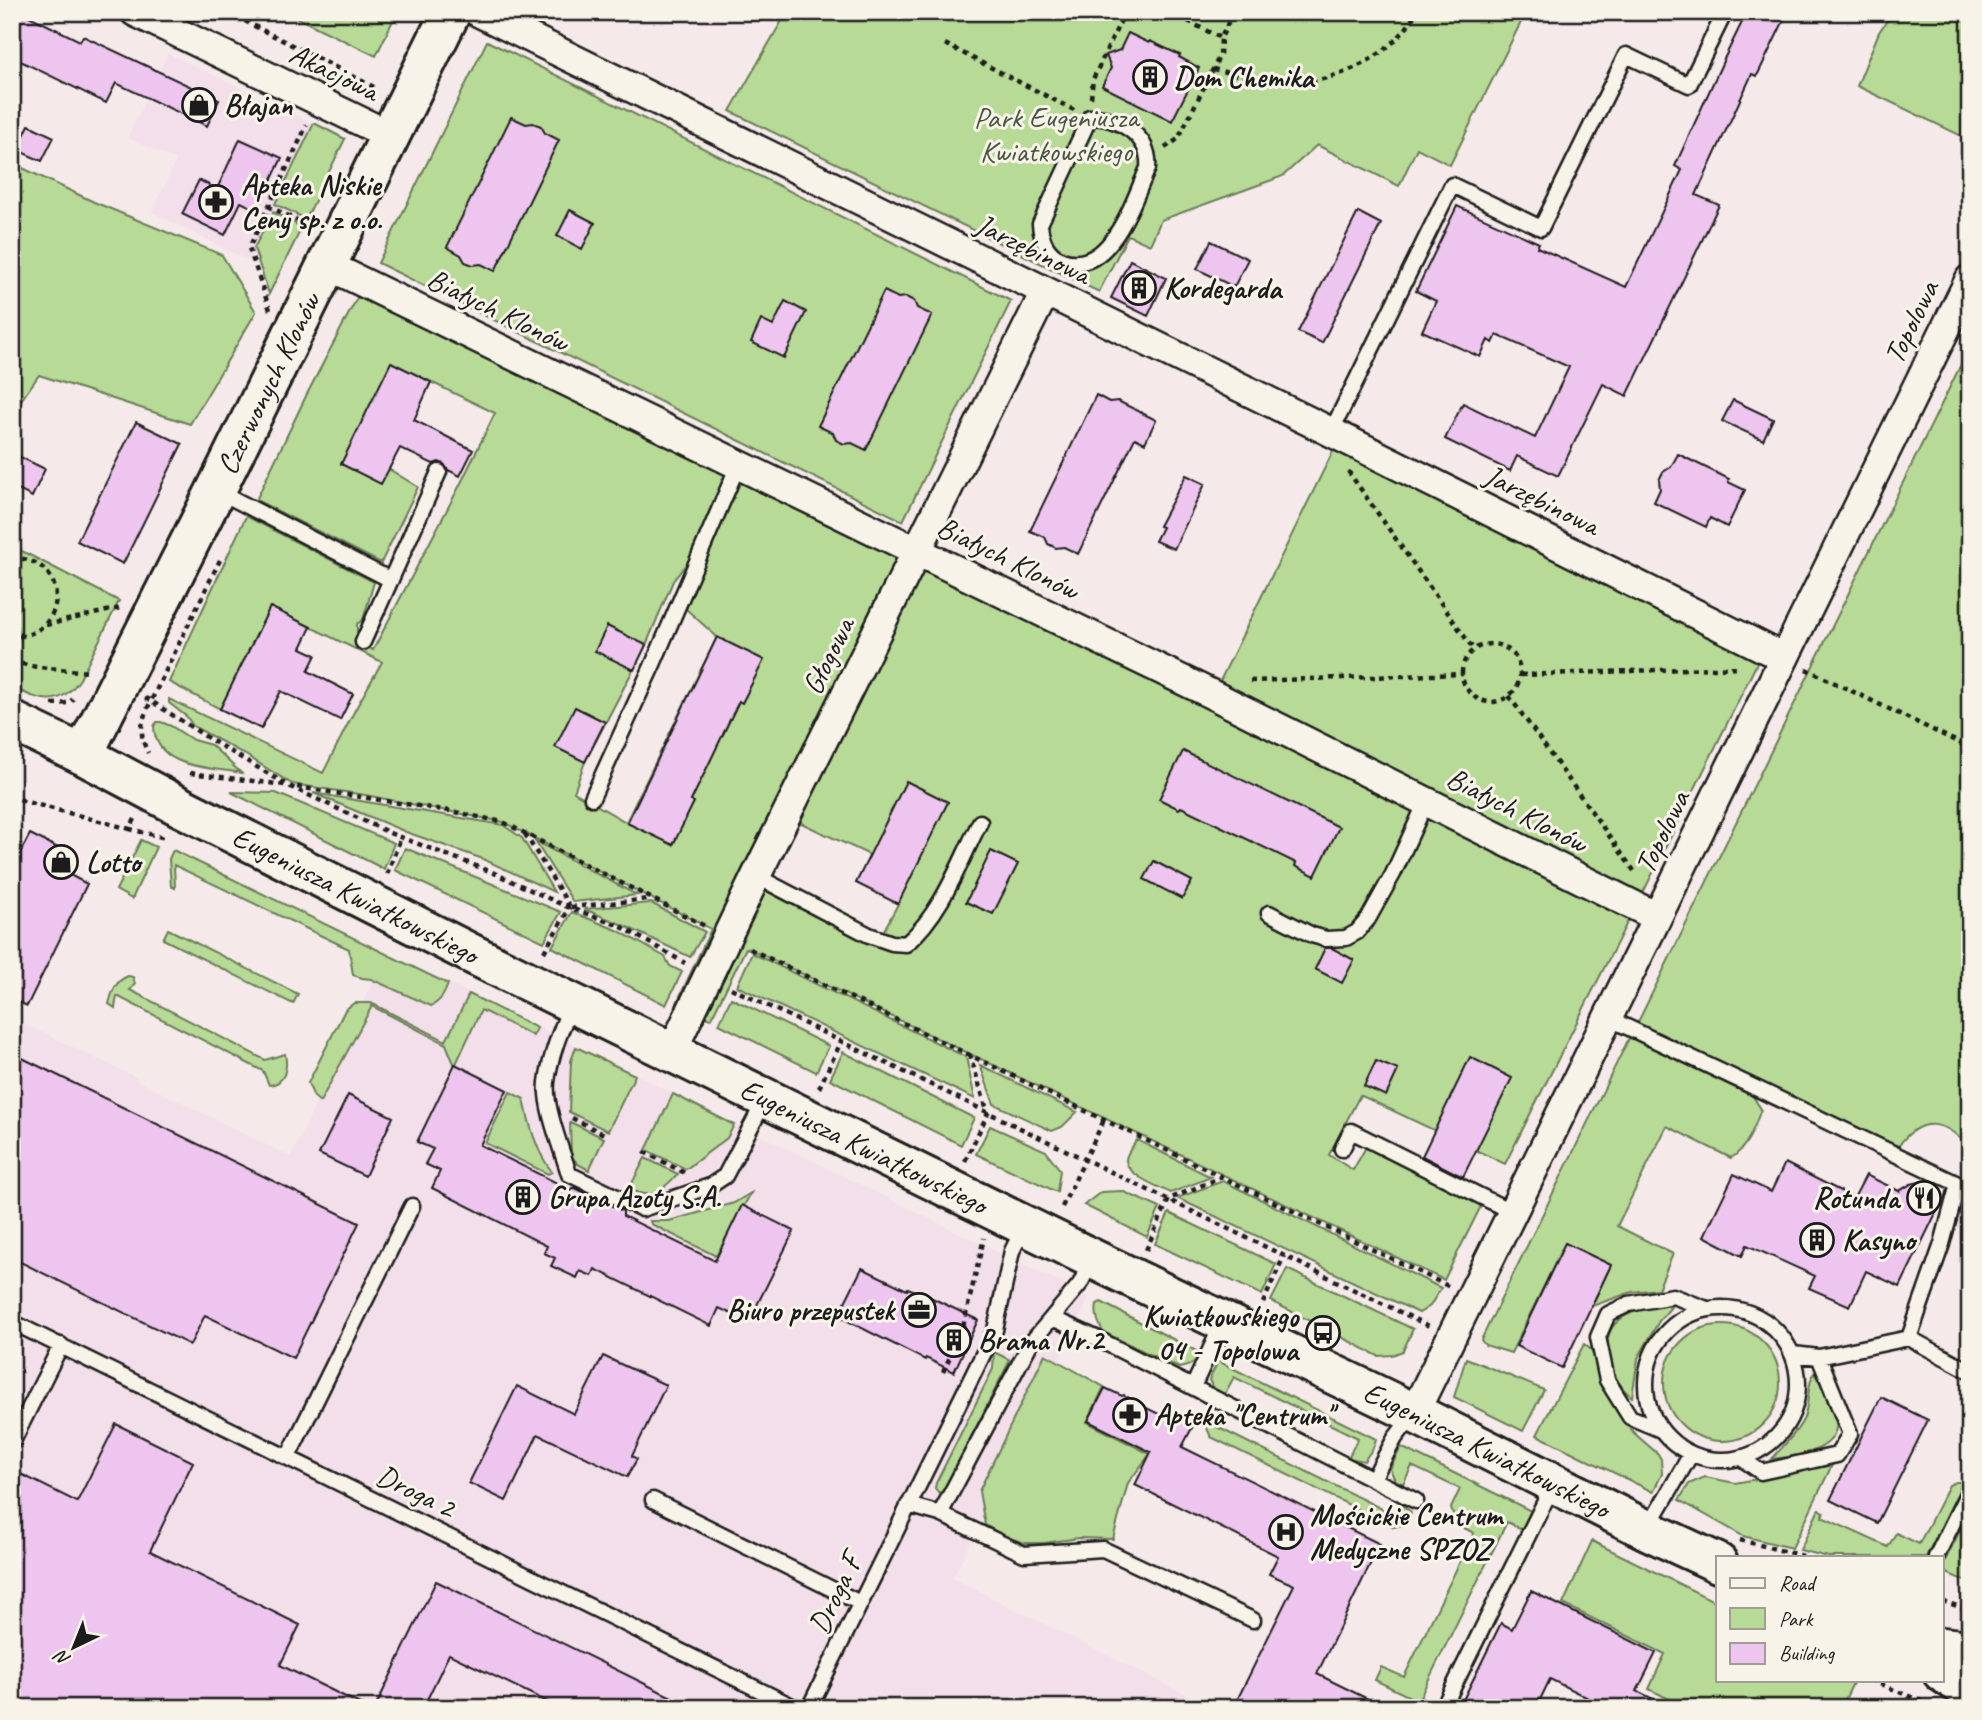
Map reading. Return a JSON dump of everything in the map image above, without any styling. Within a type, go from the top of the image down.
[{"type":"main road","name":"Czerwonych Klonów","points":[[83,755],[451,12]]},
{"type":"main road","name":"Eugeniusza Kwiatkowskiego","points":[[24,723],[181,807],[573,1002],[1716,1562]]},
{"type":"main road","points":[[1944,1647],[1970,1650]]},
{"type":"main road","points":[[1944,1673],[1970,1691]]},
{"type":"street","name":"Akacjowa","points":[[135,12],[391,136]]},
{"type":"street","name":"Jarzębinowa","points":[[478,12],[1784,658]]},
{"type":"street","name":"Białych Klonów","points":[[327,265],[739,463],[1657,917]]},
{"type":"street","name":"Topolowa","points":[[1414,1413],[1970,279]]},
{"type":"street","name":"Głogowa","points":[[672,1051],[1045,292]]},
{"type":"lane","points":[[1341,437],[1452,184],[1541,228],[1626,55],[1689,85],[1725,12]]},
{"type":"lane","points":[[1090,117],[1117,121],[1127,127],[1139,138],[1149,158],[1148,168],[1109,246],[1089,260],[1077,263],[1061,260],[1045,245],[1040,224],[1090,117]]},
{"type":"lane","points":[[592,798],[654,662],[739,463]]},
{"type":"lane","points":[[363,642],[439,472]]},
{"type":"lane","points":[[216,490],[391,580]]},
{"type":"lane","points":[[1269,912],[1312,935],[1326,939],[1346,938],[1357,932],[1368,919],[1393,874],[1426,802]]},
{"type":"lane","points":[[756,876],[869,934],[892,943],[906,944],[933,915],[980,822]]},
{"type":"lane","points":[[573,1002],[561,1030],[547,1084],[548,1105],[569,1174],[642,1209],[710,1186],[725,1177],[766,1097]]},
{"type":"lane","points":[[1608,1018],[1958,1184],[1942,1244],[1909,1338]]},
{"type":"lane","points":[[1342,1149],[1351,1131],[1512,1212]]},
{"type":"lane","points":[[288,1457],[412,1206]]},
{"type":"lane","name":"Droga F","points":[[809,1708],[960,1396],[995,1330],[1012,1251],[1025,1224]]},
{"type":"lane","points":[[940,1514],[1030,1344],[1080,1284],[1093,1259]]},
{"type":"lane","points":[[1662,1430],[1630,1417],[1607,1380],[1598,1337],[1608,1314],[1629,1304],[1673,1296],[1707,1309]]},
{"type":"lane","points":[[1733,1308],[1759,1317],[1774,1328],[1785,1339],[1793,1353],[1799,1381],[1797,1401],[1791,1419],[1777,1438],[1758,1452],[1724,1460],[1691,1454],[1679,1447],[1662,1430],[1650,1407],[1646,1376],[1650,1360],[1668,1329],[1683,1318],[1707,1309],[1733,1308]]},
{"type":"lane","points":[[1052,1318],[1416,1501]]},
{"type":"lane","points":[[1193,1387],[1224,1321]]},
{"type":"lane","name":"Droga 2","points":[[12,1322],[796,1708]]},
{"type":"lane","points":[[1793,1353],[1818,1357],[1909,1338],[1970,1371]]},
{"type":"lane","points":[[12,1444],[61,1346]]},
{"type":"lane","points":[[1741,1458],[1761,1472],[1837,1455],[1850,1434],[1818,1357]]},
{"type":"lane","points":[[1373,1479],[1395,1438],[1414,1413]]},
{"type":"lane","points":[[1647,1530],[1691,1454]]},
{"type":"lane","points":[[1443,1708],[1554,1483]]},
{"type":"lane","points":[[1936,1556],[1970,1488]]},
{"type":"lane","points":[[653,1500],[860,1603]]},
{"type":"lane","points":[[908,1505],[940,1514],[1024,1554],[1103,1549],[1253,1620]]},
{"type":"path","points":[[227,12],[379,90]]},
{"type":"path","points":[[1110,12],[1122,18]]},
{"type":"path","points":[[945,44],[1090,117],[1093,79],[1127,12]]},
{"type":"path","points":[[1170,12],[1221,38]]},
{"type":"path","points":[[1149,158],[1178,139],[1220,55],[1221,38],[1234,12]]},
{"type":"path","points":[[1213,69],[1289,83],[1317,80],[1371,60],[1396,41],[1416,12]]},
{"type":"path","points":[[270,310],[248,248],[311,116]]},
{"type":"path","points":[[268,206],[311,227]]},
{"type":"path","points":[[1341,437],[1348,472],[1474,650]]},
{"type":"path","points":[[12,558],[33,561],[44,568],[52,578],[56,603],[45,626]]},
{"type":"path","points":[[12,638],[35,633],[45,626],[124,607]]},
{"type":"path","points":[[1491,644],[1501,646],[1515,657],[1521,675],[1519,684],[1509,696],[1498,702],[1488,702],[1470,694],[1463,674],[1467,657],[1474,650],[1491,644]]},
{"type":"path","points":[[1784,658],[1970,748]]},
{"type":"path","points":[[12,661],[30,666],[92,672],[88,681]]},
{"type":"path","points":[[1521,675],[1744,667]]},
{"type":"path","points":[[1200,689],[1232,687],[1240,682],[1463,674]]},
{"type":"path","points":[[138,694],[289,786],[401,837],[620,926],[691,966]]},
{"type":"path","points":[[24,723],[69,703],[76,696]]},
{"type":"path","points":[[1509,696],[1641,880]]},
{"type":"path","points":[[151,701],[142,719],[141,732],[143,744],[154,761]]},
{"type":"path","points":[[182,772],[450,811],[503,822],[710,929]]},
{"type":"path","points":[[12,793],[23,801],[130,829]]},
{"type":"path","points":[[525,833],[570,907]]},
{"type":"path","points":[[387,874],[401,837]]},
{"type":"path","points":[[570,907],[651,899]]},
{"type":"path","points":[[544,952],[570,907]]},
{"type":"path","points":[[749,948],[1451,1288]]},
{"type":"path","points":[[730,988],[1432,1328]]},
{"type":"path","points":[[819,1088],[841,1042]]},
{"type":"path","points":[[965,1161],[988,1113],[970,1055]]},
{"type":"path","points":[[548,1105],[606,1135]]},
{"type":"path","points":[[1061,1208],[1104,1120]]},
{"type":"path","points":[[645,1152],[710,1186]]},
{"type":"path","points":[[1146,1250],[1169,1199],[1222,1177]]},
{"type":"path","points":[[943,1372],[962,1331],[984,1237]]},
{"type":"path","points":[[1263,1303],[1284,1256]]},
{"type":"path","points":[[1944,1602],[1970,1610]]},
{"type":"path","points":[[1876,1682],[1935,1708]]},
{"type":"shaded area","points":[[168,53],[345,139],[278,276],[152,212],[176,160],[127,138]]},
{"type":"shaded area","name":"Grupa Azoty S.A.","points":[[386,952],[1090,1297],[953,1578],[1213,1708],[12,1708],[12,1018],[136,1077],[140,1082],[291,1157]]},
{"type":"green space","points":[[285,12],[397,12],[376,56]]},
{"type":"green space","name":"Park Eugeniusza Kwiatkowskiego","points":[[787,12],[1526,12],[1450,165],[1417,148],[1399,186],[1317,145],[1283,176],[1161,220],[1150,245],[1128,235],[1099,292],[730,111]]},
{"type":"green space","points":[[1893,12],[1970,12],[1970,140],[1857,86],[1879,32]]},
{"type":"green space","points":[[487,41],[1011,301],[903,521],[378,263]]},
{"type":"green space","points":[[314,123],[345,139],[306,219],[275,204]]},
{"type":"green space","points":[[12,163],[94,202],[222,255],[256,312],[190,424],[39,375],[12,413]]},
{"type":"green space","points":[[273,212],[302,227],[269,294],[254,248]]},
{"type":"green space","points":[[359,294],[728,469],[695,553],[673,581],[646,645],[585,762],[574,792],[626,822],[717,637],[686,609],[739,474],[902,553],[680,1011],[675,1007],[711,929],[503,822],[365,795],[292,784],[193,726],[187,717],[169,703],[169,699],[323,773],[382,662],[270,607],[220,709],[169,682],[246,516],[374,582],[363,620],[357,624],[357,640],[373,650],[460,485],[495,413],[431,382],[389,469],[418,487],[381,563],[256,500]]},
{"type":"green space","points":[[1970,346],[1970,1152],[1954,1133],[1936,1125],[1916,1129],[1898,1147],[1637,1024]]},
{"type":"green space","points":[[1336,445],[1761,655],[1640,899],[1216,689]]},
{"type":"green space","points":[[12,546],[119,601],[80,679],[65,695],[57,698],[41,699],[12,687]]},
{"type":"green space","points":[[922,565],[1633,911],[1505,1164],[1360,1095],[1329,1155],[1353,1170],[1366,1147],[1482,1204],[1444,1280],[752,950],[746,948],[711,1019],[705,1017],[768,886],[876,945],[898,904],[870,855],[799,822]]},
{"type":"green space","points":[[157,722],[171,726],[193,740],[211,745],[241,773],[200,767],[174,758],[164,751],[157,740],[154,726]]},
{"type":"green space","points":[[231,792],[276,793],[394,843],[384,869]]},
{"type":"green space","points":[[313,793],[503,825],[522,838],[554,892],[483,859],[406,832]]},
{"type":"green space","points":[[141,840],[156,847],[132,899],[116,890]]},
{"type":"green space","points":[[535,841],[637,895],[573,902]]},
{"type":"green space","points":[[405,848],[561,912],[544,942],[395,870]]},
{"type":"green space","points":[[173,850],[448,984],[444,994],[431,1006],[371,979],[353,975],[349,949],[174,865],[175,888],[171,886],[169,859]]},
{"type":"green space","points":[[651,903],[705,932],[690,957],[584,909]]},
{"type":"green space","points":[[572,912],[617,930],[665,957],[670,966],[682,972],[666,1005],[552,947]]},
{"type":"green space","points":[[168,929],[298,994],[293,1004],[163,939]]},
{"type":"green space","points":[[752,953],[966,1057],[975,1099],[737,986]]},
{"type":"green space","points":[[128,976],[133,977],[135,984],[130,990],[265,1060],[285,1054],[286,1065],[282,1078],[269,1085],[263,1071],[117,996],[115,1008],[109,1004],[113,991],[120,981]]},
{"type":"green space","points":[[469,994],[537,1028],[533,1036],[481,1010],[455,1066],[446,1044],[372,1006],[320,1102],[314,1097],[308,1083],[345,1010],[354,1003],[371,1003],[446,1041]]},
{"type":"green space","points":[[731,998],[829,1046],[816,1072],[719,1024]]},
{"type":"green space","points":[[1629,1038],[1643,1040],[1744,1089],[1752,1095],[1761,1109],[1753,1130],[1742,1149],[1731,1158],[1667,1126],[1617,1226],[1673,1254],[1658,1289],[1632,1292],[1592,1306],[1611,1265],[1565,1243],[1511,1353],[1485,1345],[1481,1340]]},
{"type":"green space","points":[[576,1047],[635,1075],[608,1131],[569,1112],[571,1061]]},
{"type":"green space","points":[[843,1052],[974,1118],[961,1145],[830,1079]]},
{"type":"green space","points":[[980,1065],[1077,1112],[1062,1127],[1052,1131],[994,1104]]},
{"type":"green space","points":[[510,1092],[524,1099],[537,1146],[552,1172],[548,1174],[485,1143]]},
{"type":"green space","points":[[673,1094],[734,1125],[727,1138],[686,1169],[646,1150]]},
{"type":"green space","points":[[570,1122],[604,1138],[589,1170],[571,1156]]},
{"type":"green space","points":[[990,1126],[1046,1151],[1060,1170],[1057,1192],[976,1154]]},
{"type":"green space","points":[[1137,1140],[1211,1177],[1171,1193],[1151,1184],[1131,1171],[1127,1165],[1127,1155]]},
{"type":"green space","points":[[645,1158],[678,1174],[650,1194],[629,1189]]},
{"type":"green space","points":[[1223,1181],[1441,1288],[1430,1306],[1419,1313],[1177,1198]]},
{"type":"green space","points":[[1122,1191],[1160,1208],[1147,1237],[1084,1205],[1101,1192]]},
{"type":"green space","points":[[751,1193],[716,1256],[651,1224],[650,1221],[669,1221],[734,1203]]},
{"type":"green space","points":[[1169,1213],[1276,1264],[1262,1295],[1155,1244]]},
{"type":"green space","points":[[1287,1269],[1413,1329],[1403,1351],[1378,1356],[1271,1301]]},
{"type":"green space","points":[[1101,1302],[1200,1353],[1192,1363],[1179,1368],[1103,1332],[1096,1312],[1097,1304]]},
{"type":"green space","points":[[1662,1304],[1671,1307],[1659,1321],[1638,1358],[1632,1397],[1619,1382],[1610,1362],[1610,1331],[1626,1316]]},
{"type":"green space","points":[[1722,1325],[1744,1330],[1763,1342],[1775,1361],[1780,1383],[1775,1405],[1763,1424],[1744,1436],[1722,1441],[1700,1436],[1681,1424],[1669,1405],[1664,1383],[1669,1361],[1681,1342],[1700,1330]]},
{"type":"green space","points":[[1584,1344],[1594,1352],[1600,1380],[1611,1401],[1634,1433],[1661,1459],[1662,1474],[1653,1492],[1537,1435]]},
{"type":"green space","points":[[994,1352],[1010,1360],[948,1483],[939,1493],[935,1488],[936,1483],[993,1369]]},
{"type":"green space","points":[[1045,1354],[1104,1387],[1087,1422],[1150,1454],[1128,1483],[1113,1539],[1079,1538],[1025,1543],[1006,1537],[985,1525],[979,1491]]},
{"type":"green space","points":[[1466,1358],[1544,1390],[1523,1431],[1454,1397]]},
{"type":"green space","points":[[1218,1361],[1376,1439],[1373,1448],[1364,1461],[1348,1458],[1358,1438],[1234,1377],[1223,1397],[1215,1392],[1209,1380]]},
{"type":"green space","points":[[1815,1373],[1835,1411],[1836,1429],[1832,1438],[1825,1445],[1804,1454],[1772,1459],[1803,1420],[1810,1383]]},
{"type":"green space","points":[[1203,1420],[1396,1516],[1402,1505],[1411,1512],[1406,1524],[1394,1527],[1211,1437]]},
{"type":"green space","points":[[1401,1447],[1531,1511],[1522,1529],[1507,1522],[1418,1701],[1375,1680],[1381,1667],[1404,1677],[1474,1533],[1456,1524],[1451,1508],[1460,1489],[1412,1466],[1403,1484],[1395,1480],[1390,1469]]},
{"type":"green space","points":[[1832,1465],[1792,1548],[1743,1536],[1679,1500],[1689,1484],[1705,1477],[1735,1483]]},
{"type":"green space","points":[[1963,1482],[1926,1556],[1824,1556],[1800,1550],[1819,1509],[1824,1512],[1822,1517],[1888,1547],[1896,1533],[1919,1544],[1949,1485]]},
{"type":"green space","points":[[1970,1510],[1970,1583],[1944,1572],[1944,1563]]},
{"type":"green space","points":[[1592,1541],[1716,1604],[1716,1682],[1853,1683],[1841,1708],[1719,1708],[1710,1703],[1708,1708],[1687,1708],[1649,1689],[1665,1654],[1563,1604]]},
{"type":"building","points":[[12,12],[21,12],[80,41],[83,36],[219,100],[207,126],[116,83],[106,103],[12,57]]},
{"type":"building","points":[[1747,12],[1788,12],[1757,76],[1752,74],[1696,195],[1719,205],[1627,396],[1603,384],[1558,476],[1517,456],[1510,471],[1445,439],[1463,403],[1535,438],[1569,367],[1497,335],[1493,343],[1488,340],[1480,357],[1422,331],[1436,301],[1416,291],[1457,206],[1539,243],[1537,247],[1626,287],[1682,170],[1675,166]]},
{"type":"building","name":"Dom Chemika","points":[[1128,33],[1180,55],[1179,57],[1199,68],[1172,121],[1102,86],[1111,68],[1106,55],[1120,50]]},
{"type":"building","points":[[511,117],[526,124],[541,126],[545,133],[559,140],[495,271],[481,264],[465,262],[461,255],[447,247]]},
{"type":"building","points":[[29,125],[54,137],[42,161],[17,150]]},
{"type":"building","points":[[240,139],[282,158],[257,210],[241,202],[225,235],[182,214],[199,180],[217,189]]},
{"type":"building","points":[[570,210],[595,223],[582,249],[557,236]]},
{"type":"building","points":[[1358,212],[1381,224],[1322,343],[1298,332]]},
{"type":"building","points":[[1211,241],[1248,259],[1234,287],[1197,269]]},
{"type":"building","name":"Kordegarda","points":[[1130,260],[1166,278],[1148,316],[1111,298]]},
{"type":"building","points":[[884,291],[898,298],[906,297],[914,301],[917,308],[932,315],[866,450],[852,443],[844,444],[836,440],[833,433],[818,426]]},
{"type":"building","points":[[785,301],[806,312],[784,358],[751,342],[761,320],[773,326]]},
{"type":"building","points":[[391,362],[431,382],[414,420],[473,450],[460,476],[448,470],[444,464],[433,464],[400,448],[381,484],[341,464]]},
{"type":"building","points":[[1096,395],[1109,402],[1118,401],[1156,420],[1145,443],[1135,438],[1078,554],[1064,547],[1056,548],[1048,544],[1045,537],[1030,531]]},
{"type":"building","points":[[1733,400],[1773,419],[1763,440],[1722,421]]},
{"type":"building","points":[[136,422],[182,444],[123,564],[77,541]]},
{"type":"building","points":[[12,453],[45,469],[32,497],[12,487]]},
{"type":"building","points":[[1678,454],[1729,479],[1728,482],[1745,490],[1727,527],[1710,518],[1706,527],[1654,502],[1663,472],[1671,467]]},
{"type":"building","points":[[1186,475],[1205,484],[1174,549],[1155,541],[1162,527],[1159,526]]},
{"type":"building","points":[[270,607],[311,627],[301,648],[316,655],[308,671],[353,694],[340,720],[281,691],[261,729],[220,709]]},
{"type":"building","points":[[607,626],[646,645],[634,670],[595,651]]},
{"type":"building","points":[[717,637],[764,660],[742,703],[739,701],[673,845],[627,823]]},
{"type":"building","points":[[575,707],[605,722],[585,762],[555,747]]},
{"type":"building","points":[[1183,751],[1339,827],[1315,876],[1295,866],[1296,863],[1159,799]]},
{"type":"building","points":[[906,781],[948,802],[898,904],[856,883]]},
{"type":"building","points":[[30,834],[76,857],[68,874],[87,884],[27,1006],[12,999],[12,847],[21,851]]},
{"type":"building","points":[[991,851],[1018,864],[993,914],[966,902]]},
{"type":"building","points":[[1154,861],[1192,881],[1182,899],[1144,879]]},
{"type":"building","points":[[1325,948],[1332,948],[1354,960],[1342,983],[1315,969]]},
{"type":"building","points":[[12,1053],[359,1223],[293,1358],[205,1315],[190,1345],[12,1258]]},
{"type":"building","points":[[1470,1057],[1512,1078],[1463,1177],[1422,1156]]},
{"type":"building","points":[[1376,1061],[1398,1070],[1386,1096],[1364,1086]]},
{"type":"building","name":"Grupa Azoty S.A.","points":[[455,1064],[507,1090],[480,1145],[571,1190],[575,1188],[623,1211],[623,1216],[715,1261],[742,1205],[794,1231],[755,1309],[740,1302],[734,1315],[719,1308],[711,1326],[595,1269],[592,1276],[580,1271],[577,1278],[551,1266],[555,1258],[544,1253],[547,1246],[432,1188],[440,1171],[425,1164],[433,1149],[417,1142]]},
{"type":"building","points":[[348,1095],[393,1117],[365,1176],[319,1154]]},
{"type":"building","name":"Kasyno","points":[[1785,1163],[1854,1198],[1866,1175],[1899,1191],[1920,1182],[1933,1188],[1940,1201],[1938,1209],[1900,1287],[1866,1271],[1850,1306],[1809,1288],[1815,1276],[1747,1245],[1742,1256],[1704,1236],[1734,1174],[1771,1192]]},
{"type":"building","points":[[1565,1243],[1611,1265],[1562,1368],[1516,1346]]},
{"type":"building","points":[[862,1268],[978,1320],[954,1372],[838,1316]]},
{"type":"building","points":[[603,1356],[666,1385],[632,1456],[637,1459],[627,1477],[538,1434],[506,1501],[469,1483],[517,1386],[574,1414]]},
{"type":"building","points":[[1105,1388],[1133,1399],[1167,1418],[1169,1414],[1193,1426],[1182,1447],[1380,1544],[1317,1674],[1386,1708],[1252,1708],[1237,1700],[1294,1585],[1269,1574],[1278,1556],[1135,1485],[1151,1452],[1088,1421]]},
{"type":"building","points":[[1881,1397],[1928,1420],[1877,1523],[1830,1500]]},
{"type":"building","points":[[116,1424],[193,1462],[150,1551],[300,1625],[280,1665],[368,1708],[12,1708],[12,1492],[21,1474],[77,1502]]},
{"type":"building","points":[[436,1581],[694,1708],[560,1708],[449,1654],[423,1708],[375,1708]]},
{"type":"building","points":[[1531,1591],[1656,1653],[1637,1691],[1671,1708],[1608,1708],[1550,1679],[1536,1708],[1459,1708],[1501,1623],[1512,1629]]},
{"type":"place","name":"Dom Chemika","points":[[1150,77]]},
{"type":"place","name":"Błajan","points":[[199,105]]},
{"type":"place","name":"Apteka Niskie Ceny sp. z o.o.","points":[[216,202]]},
{"type":"place","name":"Kordegarda","points":[[1139,288]]},
{"type":"place","name":"Lotto","points":[[61,862]]},
{"type":"place","name":"Grupa Azoty S.A.","points":[[523,1197]]},
{"type":"place","name":"Rotunda","points":[[1924,1198]]},
{"type":"place","name":"Kasyno","points":[[1817,1240]]},
{"type":"place","name":"Biuro przepustek","points":[[919,1310]]},
{"type":"place","name":"Kwiatkowskiego 04 - Topolowa","points":[[1323,1333]]},
{"type":"place","name":"Brama Nr.2","points":[[954,1340]]},
{"type":"place","name":"Apteka \"Centrum\"","points":[[1130,1415]]},
{"type":"place","name":"Mościckie Centrum Medyczne SPZOZ","points":[[1286,1532]]}]
